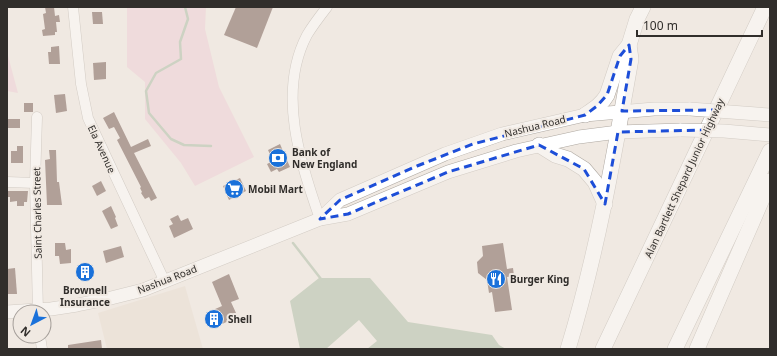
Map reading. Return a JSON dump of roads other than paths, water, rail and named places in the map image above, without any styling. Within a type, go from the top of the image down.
[{"type":"highway","points":[[585,115],[604,100],[609,90],[620,56],[629,45],[637,19],[643,7]]},
{"type":"highway","name":"Alan Bartlett Shepard Junior Highway","points":[[603,349],[765,7]]},
{"type":"highway","points":[[568,349],[587,283],[605,204],[631,59],[629,45]]},
{"type":"highway","points":[[539,145],[554,155],[568,158],[584,169],[595,182],[605,204]]},
{"type":"highway","points":[[675,349],[770,151]]},
{"type":"highway","points":[[697,349],[770,181]]},
{"type":"main road","name":"Nashua Road","points":[[320,219],[340,200],[445,154],[502,134],[585,115],[622,111],[690,109],[770,115]]},
{"type":"main road","name":"Nashua Road","points":[[52,309],[107,299],[143,290],[320,219],[348,214],[448,172],[539,145],[579,137],[618,132],[680,130],[724,131],[770,135]]},
{"type":"street","name":"Ela Avenue","points":[[73,7],[81,84],[88,118],[165,282]]},
{"type":"street","points":[[320,219],[306,181],[297,139],[292,104],[293,81],[298,59],[307,35],[327,7]]},
{"type":"street","name":"Saint Charles Street","points":[[37,117],[35,183],[38,304]]},
{"type":"street","points":[[7,182],[35,183]]},
{"type":"waterway","points":[[185,7],[188,19],[180,42],[181,59],[156,73],[146,91],[149,113],[171,139],[184,145],[211,146]]},
{"type":"waterway","points":[[293,243],[321,279]]},
{"type":"place","name":"Bank of New England","points":[[278,158]]},
{"type":"place","name":"Mobil Mart","points":[[234,189]]},
{"type":"place","name":"Brownell Insurance","points":[[85,272]]},
{"type":"place","name":"Burger King","points":[[496,279]]},
{"type":"place","name":"Shell","points":[[214,319]]}]
